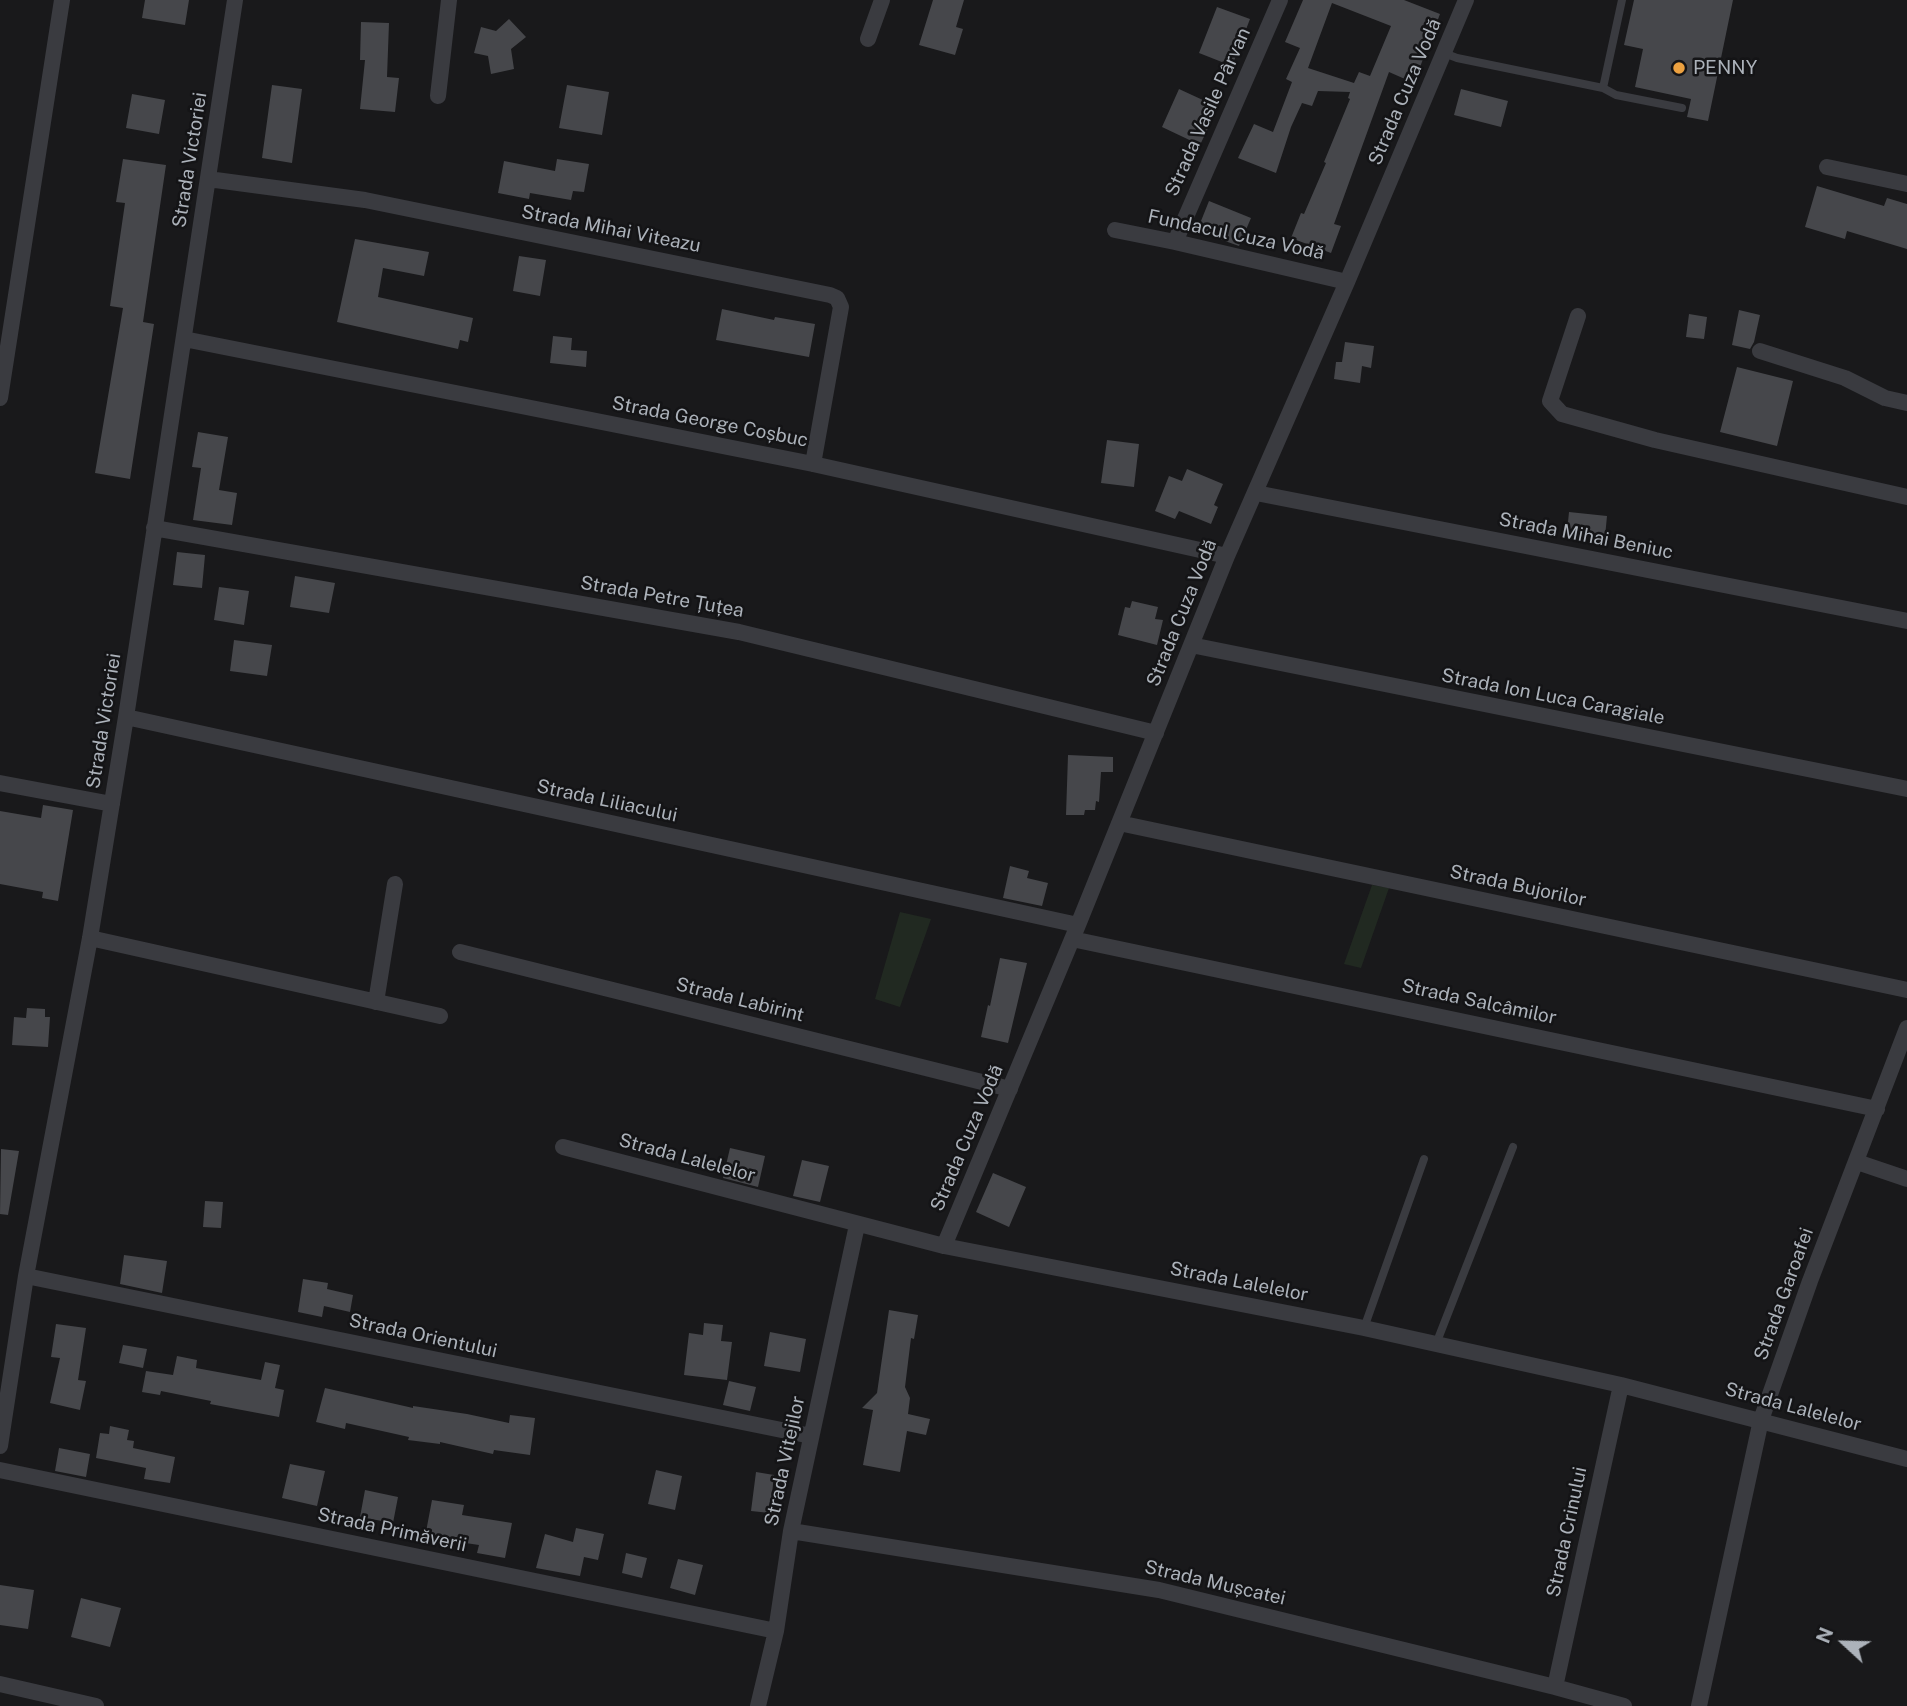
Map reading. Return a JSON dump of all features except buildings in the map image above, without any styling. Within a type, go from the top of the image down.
[{"type":"street","points":[[0,398],[62,0]]},
{"type":"street","name":"Strada Victoriei","points":[[0,1446],[26,1276],[90,937],[127,717],[235,0]]},
{"type":"street","points":[[438,96],[449,0]]},
{"type":"street","points":[[868,39],[882,0]]},
{"type":"street","name":"Strada Vasile Pârvan","points":[[1175,242],[1280,0]]},
{"type":"street","name":"Strada Cuza Vodă","points":[[944,1246],[1227,556],[1466,0]]},
{"type":"street","points":[[1827,167],[1907,184]]},
{"type":"street","name":"Strada Mihai Viteazu","points":[[208,179],[366,200],[837,298],[841,307],[813,464]]},
{"type":"street","name":"Fundacul Cuza Vodă","points":[[1115,230],[1347,282]]},
{"type":"street","points":[[1578,316],[1550,401],[1562,414],[1655,440],[1907,497]]},
{"type":"street","name":"Strada George Coșbuc","points":[[184,339],[813,464],[1227,556]]},
{"type":"street","points":[[1760,351],[1845,378],[1885,398],[1907,403]]},
{"type":"street","name":"Strada Mihai Beniuc","points":[[1256,493],[1907,621]]},
{"type":"street","name":"Strada Petre Țuțea","points":[[154,528],[740,632],[1156,733]]},
{"type":"street","name":"Strada Ion Luca Caragiale","points":[[1191,645],[1907,789]]},
{"type":"street","name":"Strada Liliacului","points":[[127,717],[1075,932]]},
{"type":"street","points":[[0,783],[112,804]]},
{"type":"street","name":"Strada Bujorilor","points":[[1119,823],[1907,990]]},
{"type":"street","points":[[376,1002],[395,884]]},
{"type":"street","name":"Strada Salcâmilor","points":[[1075,932],[1877,1109]]},
{"type":"street","points":[[90,937],[440,1016]]},
{"type":"street","name":"Strada Labirint","points":[[460,952],[1010,1089]]},
{"type":"street","name":"Strada Garoafei","points":[[1699,1706],[1761,1420],[1907,1028]]},
{"type":"street","name":"Strada Lalelelor","points":[[563,1147],[944,1246],[1364,1328],[1620,1385],[1907,1459]]},
{"type":"street","points":[[1857,1162],[1907,1179]]},
{"type":"street","name":"Strada Vitejilor","points":[[758,1706],[776,1631],[791,1531],[857,1225]]},
{"type":"street","name":"Strada Orientului","points":[[26,1276],[811,1437]]},
{"type":"street","name":"Strada Crinului","points":[[1555,1687],[1620,1385]]},
{"type":"street","name":"Strada Primăverii","points":[[0,1470],[776,1631]]},
{"type":"street","name":"Strada Mușcatei","points":[[791,1531],[1160,1590],[1624,1706]]},
{"type":"street","points":[[0,1684],[96,1706]]},
{"type":"lane","points":[[1603,88],[1622,0]]},
{"type":"lane","points":[[1444,53],[1603,88],[1616,95],[1682,107]]},
{"type":"lane","points":[[1436,1344],[1514,1147]]},
{"type":"lane","points":[[1364,1328],[1424,1159]]},
{"type":"shaded area","points":[[1372,885],[1389,888],[1361,968],[1344,964]]},
{"type":"shaded area","points":[[900,912],[931,919],[900,1007],[875,999]]},
{"type":"place","name":"PENNY","points":[[1679,68]]}]
